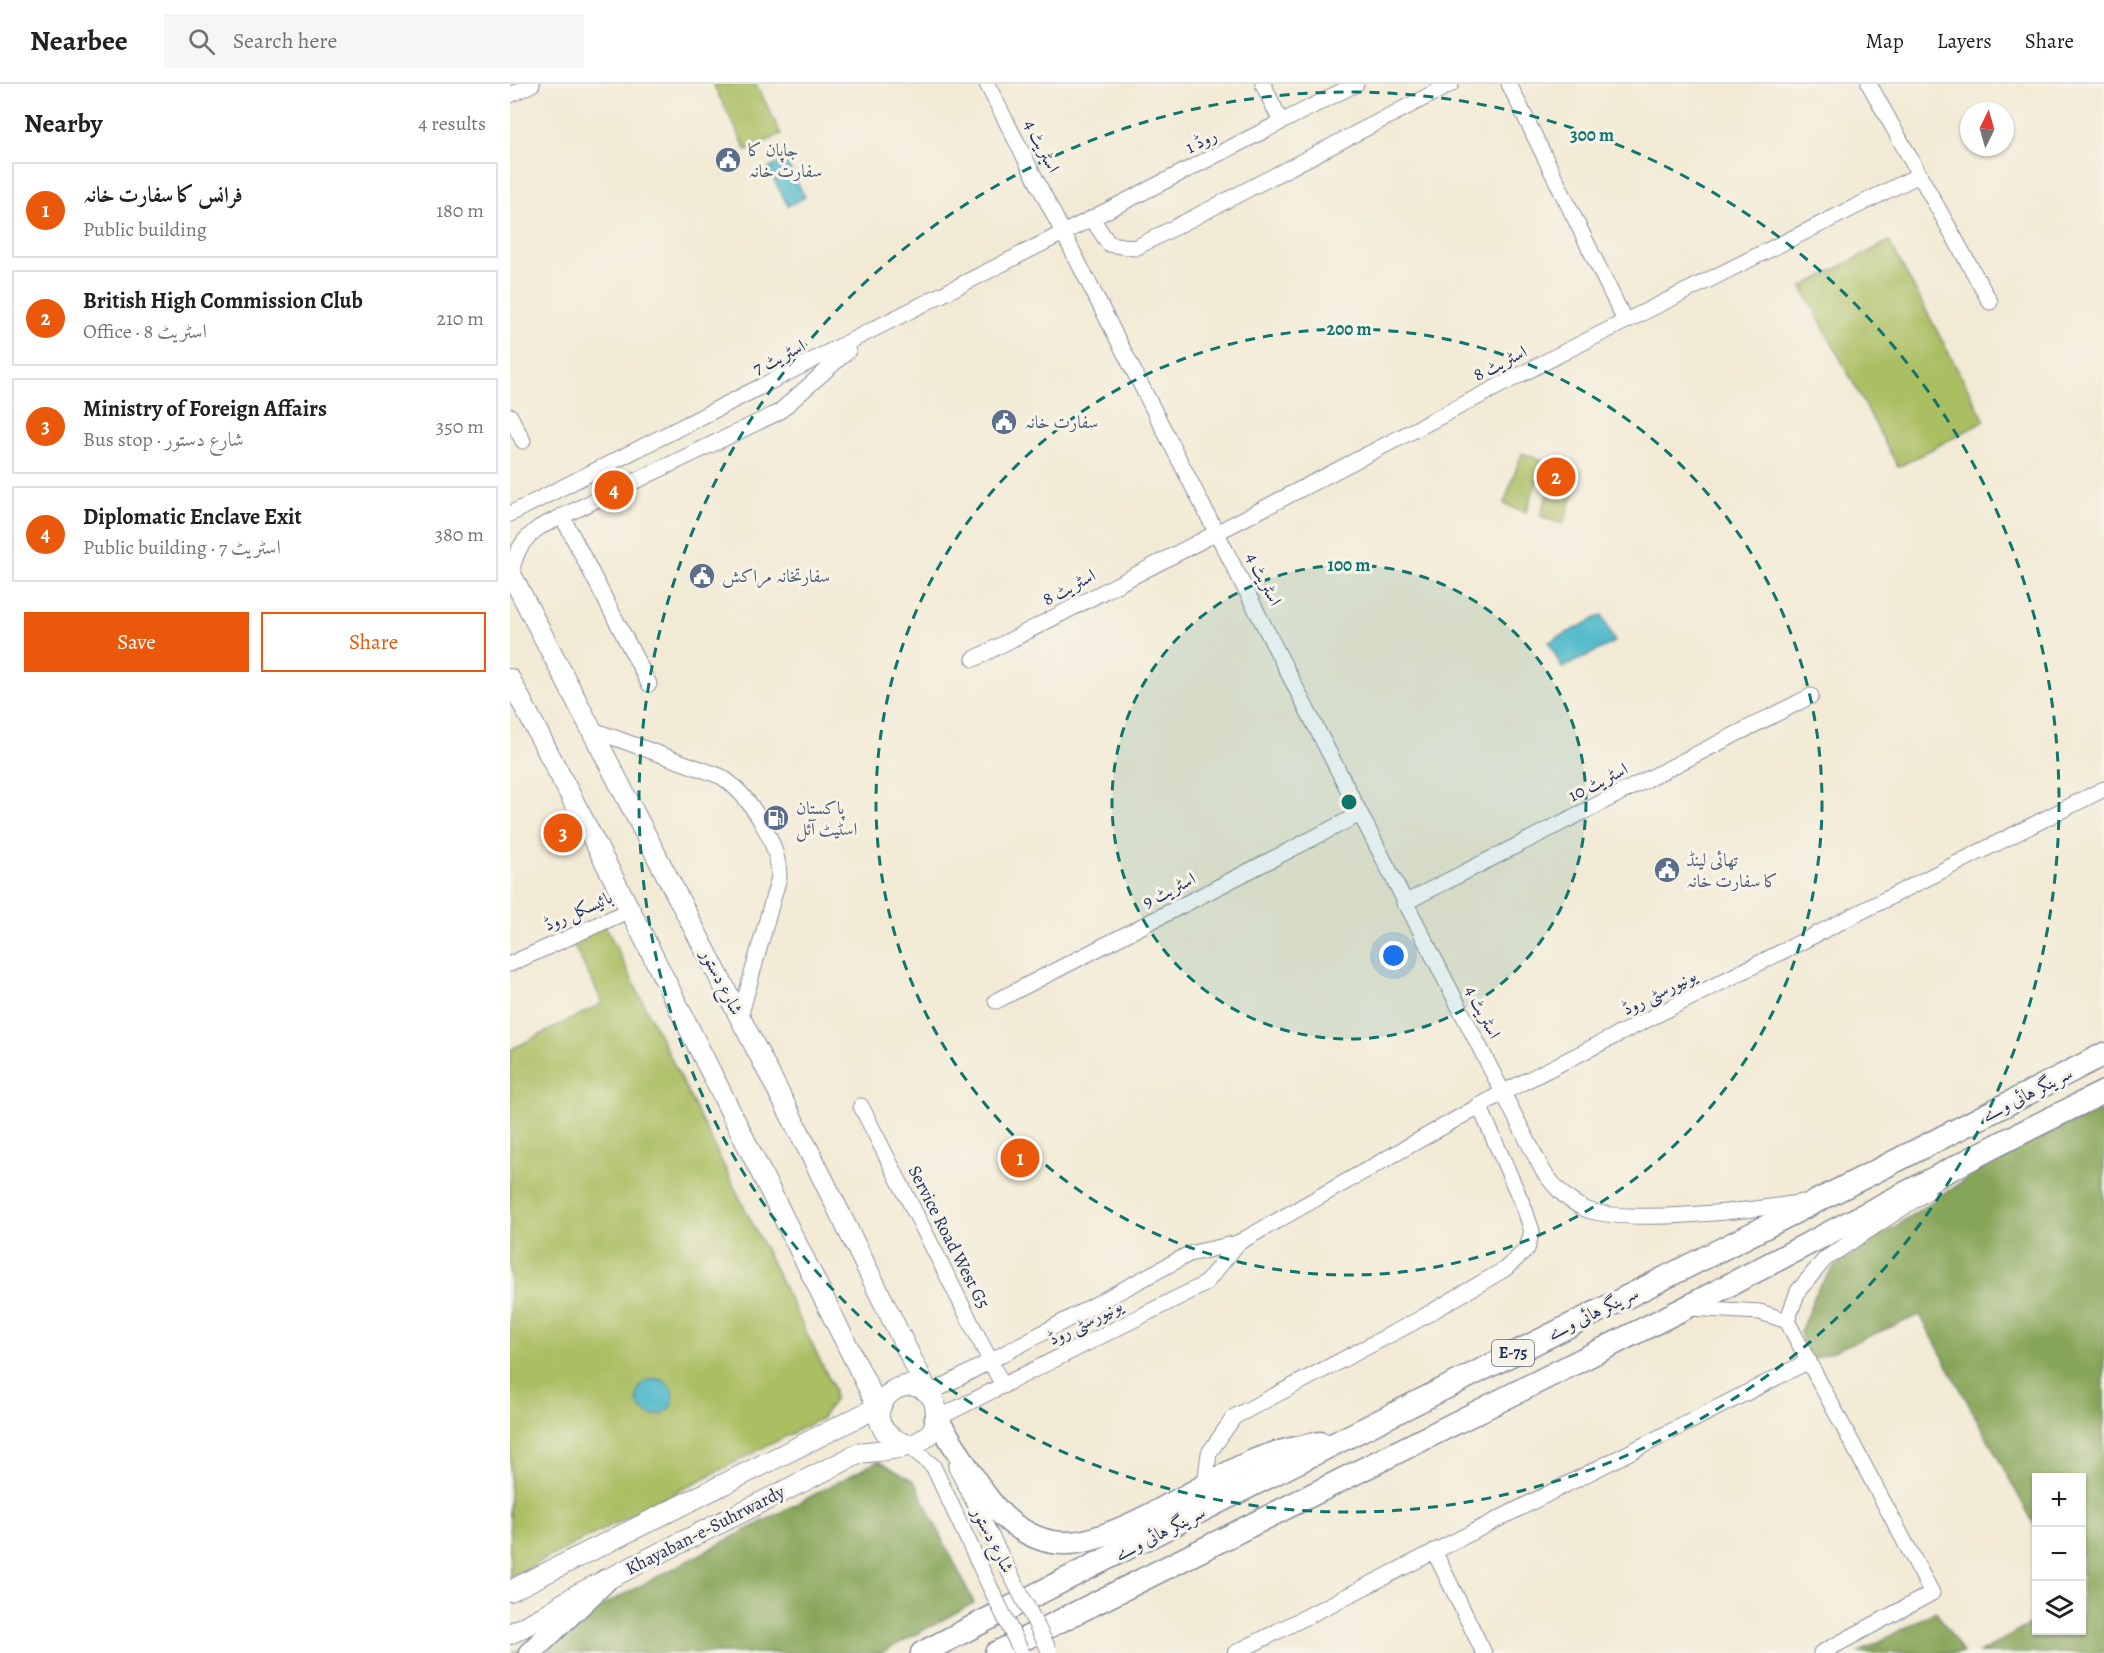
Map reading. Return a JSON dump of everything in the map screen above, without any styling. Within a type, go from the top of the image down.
[{"type":"highway","name":"سرینگر ہائی وے","points":[[922,1653],[1831,1196],[2104,1054]]},
{"type":"highway","name":"سرینگر ہائی وے","points":[[996,1653],[1687,1307],[2005,1141],[2104,1092]]},
{"type":"highway","points":[[934,1424],[988,1498],[1009,1521],[1042,1540],[1064,1543],[1089,1541],[1248,1463],[1290,1449],[1347,1438]]},
{"type":"highway","points":[[530,1653],[605,1581]]},
{"type":"main road","name":"شارع دستور","points":[[510,573],[740,1017],[929,1394]]},
{"type":"main road","points":[[510,679],[630,910],[878,1407],[879,1419],[890,1437],[908,1445],[926,1438],[934,1424],[936,1406],[929,1394],[920,1388],[905,1387],[884,1397],[878,1407]]},
{"type":"main road","name":"Khayaban-e-Suhrwardy","points":[[510,1591],[878,1407]]},
{"type":"main road","points":[[802,1445],[818,1473]]},
{"type":"main road","name":"Khayaban-e-Suhrwardy","points":[[510,1634],[578,1594],[860,1453],[908,1445]]},
{"type":"main road","points":[[510,1573],[545,1573]]},
{"type":"main road","points":[[510,1622],[578,1594]]},
{"type":"street","points":[[510,95],[532,84]]},
{"type":"street","name":"اسٹریٹ 4","points":[[987,84],[1218,532],[1404,903],[1543,1172],[1561,1194],[1584,1209],[1610,1216],[1745,1211],[1831,1196]]},
{"type":"street","points":[[1263,84],[1281,122]]},
{"type":"street","name":"روڈ 1","points":[[1064,233],[1356,84]]},
{"type":"street","points":[[1092,219],[1109,244],[1135,248],[1451,84]]},
{"type":"street","points":[[1509,84],[1625,321]]},
{"type":"street","points":[[1869,84],[1990,302]]},
{"type":"street","name":"اسٹریٹ 8","points":[[974,659],[1625,321],[1919,176]]},
{"type":"street","name":"اسٹریٹ 7","points":[[510,514],[863,337],[1064,233]]},
{"type":"street","points":[[510,573],[518,549],[529,534],[779,412],[863,337]]},
{"type":"street","points":[[510,416],[523,441]]},
{"type":"street","points":[[562,516],[649,684]]},
{"type":"street","name":"اسٹریٹ 10","points":[[1404,903],[1810,696]]},
{"type":"street","points":[[593,730],[720,776],[734,784],[745,795],[775,850],[779,864],[779,878],[740,1017]]},
{"type":"street","name":"یونیورسٹی روڈ","points":[[929,1394],[1189,1254],[1238,1243],[1479,1105],[2104,789]]},
{"type":"street","name":"اسٹریٹ 9","points":[[996,1001],[1360,814]]},
{"type":"street","name":"بائیسکل روڈ","points":[[510,964],[630,910]]},
{"type":"street","points":[[1205,1485],[1209,1453],[1234,1417],[1416,1321],[1505,1269],[1527,1249],[1532,1231],[1526,1210],[1479,1105]]},
{"type":"street","name":"Service Road West G5","points":[[861,1106],[1003,1386]]},
{"type":"street","points":[[1787,1321],[1798,1290],[1825,1259],[2005,1141]]},
{"type":"street","name":"یونیورسٹی روڈ","points":[[934,1424],[1003,1386],[1205,1284],[1238,1243]]},
{"type":"street","points":[[1687,1307],[1760,1312],[1787,1321],[1932,1593],[1821,1653]]},
{"type":"street","points":[[1235,1653],[1809,1360]]},
{"type":"street","name":"شارع دستور","points":[[934,1424],[1050,1651]]},
{"type":"street","name":"شارع دستور","points":[[908,1445],[933,1466],[1022,1653]]},
{"type":"street","points":[[1434,1551],[1484,1653]]},
{"type":"green space","points":[[713,84],[756,84],[781,134],[747,151]]},
{"type":"green space","points":[[1889,241],[1985,421],[1898,467],[1802,287]]},
{"type":"green space","points":[[1522,453],[1544,461],[1526,512],[1504,504]]},
{"type":"green space","points":[[1558,465],[1581,473],[1563,524],[1540,516]]},
{"type":"green space","points":[[601,917],[834,1389],[834,1400],[822,1418],[510,1577],[510,1050],[603,1003],[568,934]]},
{"type":"green space","points":[[2104,1109],[2104,1653],[1979,1653],[2032,1623],[2032,1635],[2086,1635],[2086,1473],[2032,1473],[2032,1521],[1920,1315],[1809,1361],[1800,1332],[1817,1290],[1834,1267],[2011,1149]]},
{"type":"green space","points":[[878,1461],[914,1481],[974,1603],[881,1653],[512,1653]]},
{"type":"green space","points":[[1936,1611],[1963,1653],[1858,1653]]},
{"type":"water","points":[[785,160],[805,197],[788,206],[768,169]]},
{"type":"water","points":[[1602,615],[1615,642],[1562,668],[1549,642]]},
{"type":"water","points":[[655,1379],[668,1384],[673,1397],[668,1410],[655,1415],[642,1410],[637,1397],[642,1384]]},
{"type":"place","name":"جاپان کا سفارت خانہ","points":[[728,160]]},
{"type":"place","name":"سفارت خانہ","points":[[1004,422]]},
{"type":"place","name":"British High Commission Club","points":[[1556,477]]},
{"type":"place","name":"Diplomatic Enclave Exit","points":[[614,490]]},
{"type":"place","name":"سفارتخانہ مراکش","points":[[702,576]]},
{"type":"place","name":"پاکستان اسٹیٹ آئل","points":[[776,818]]},
{"type":"place","name":"Ministry of Foreign Affairs","points":[[563,833]]},
{"type":"place","name":"تھائی لینڈ کا سفارت خانہ","points":[[1667,870]]},
{"type":"place","name":"فرانس کا سفارت خانہ","points":[[1020,1158]]}]
